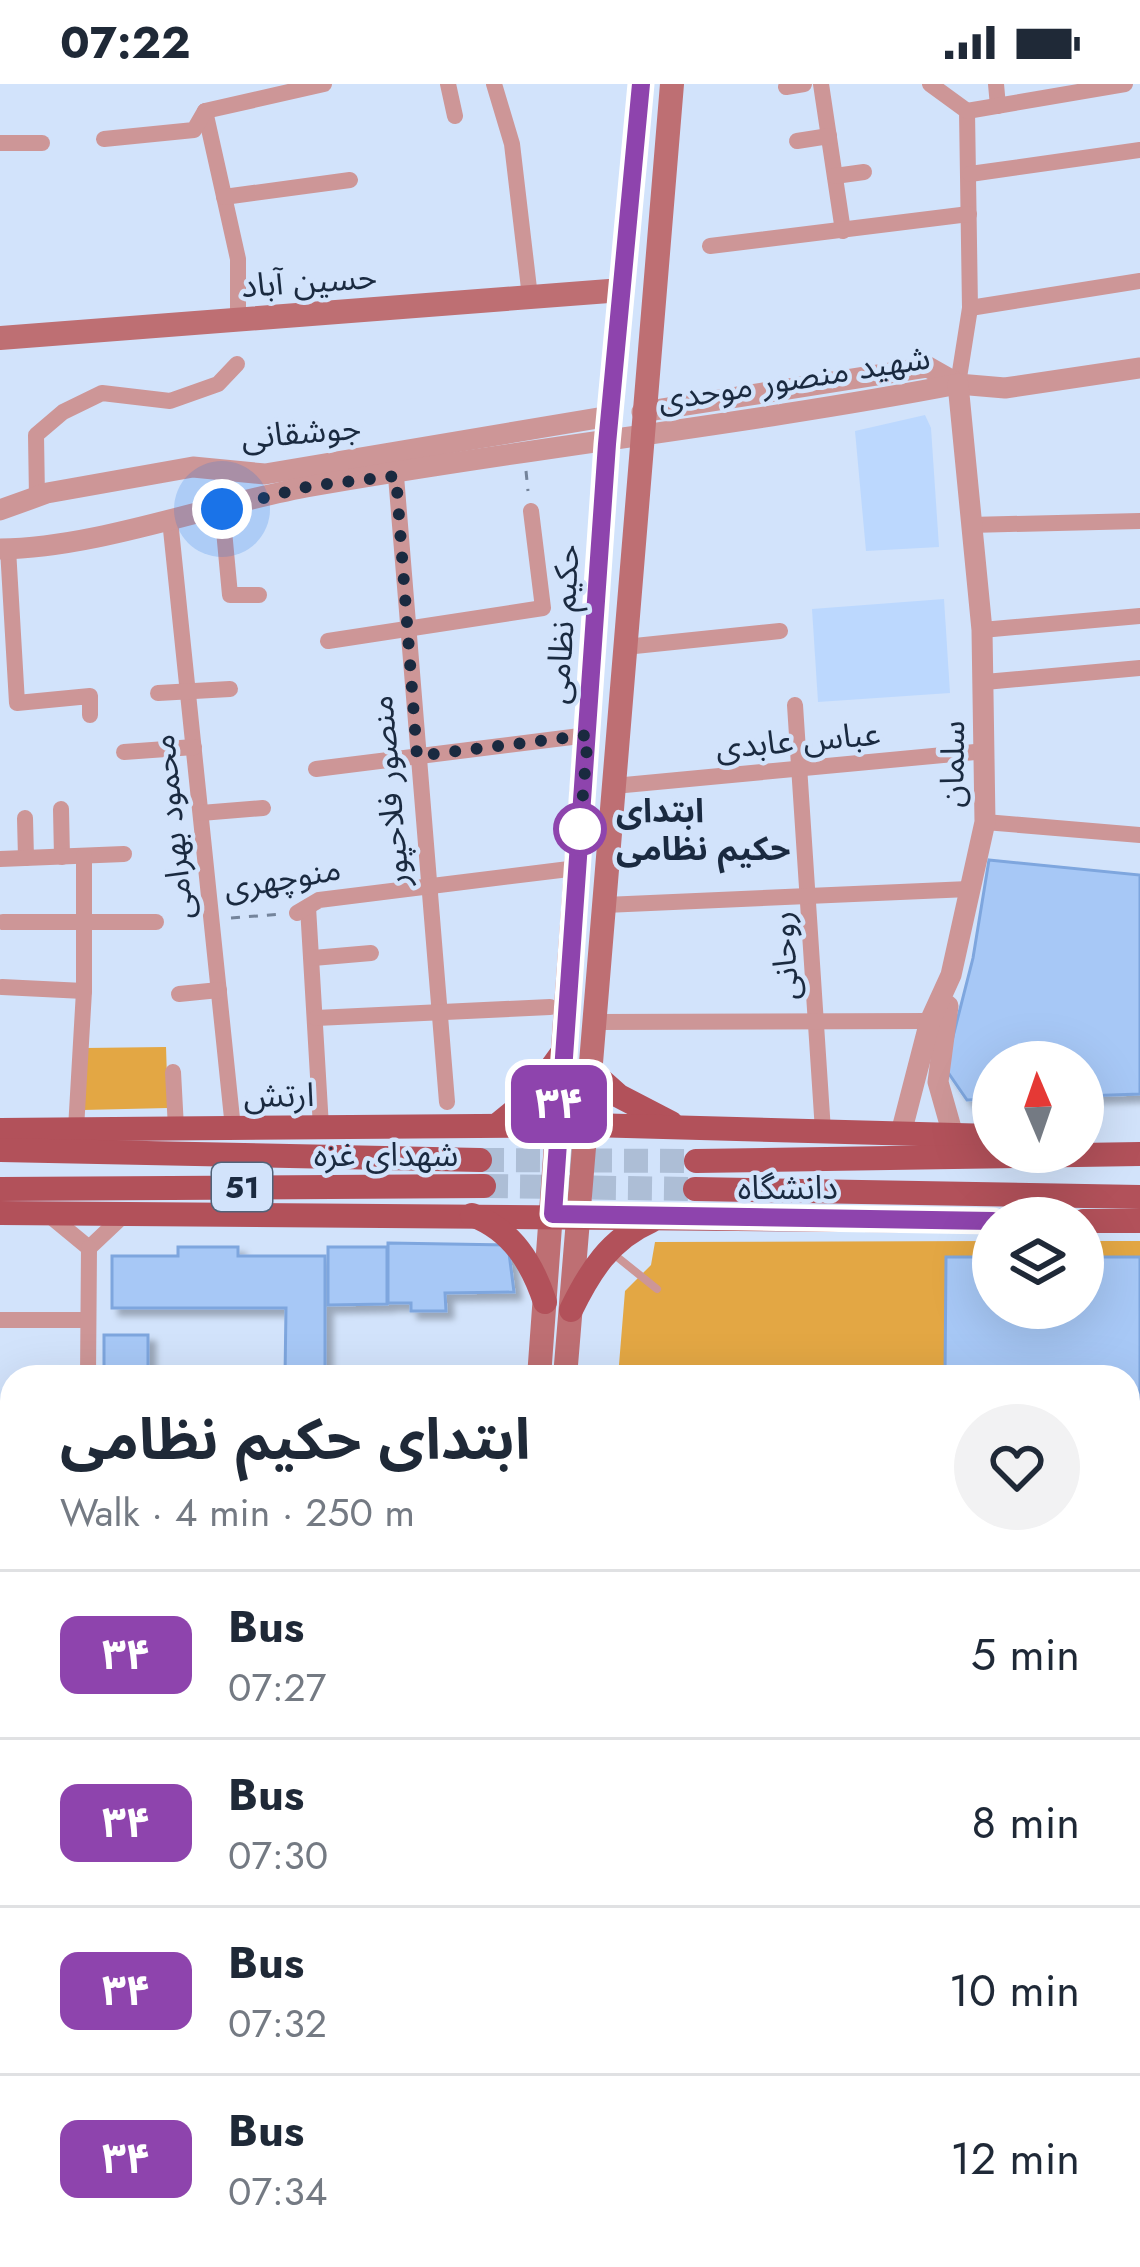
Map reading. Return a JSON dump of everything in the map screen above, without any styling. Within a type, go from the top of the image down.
[{"type":"main road","name":"حکیم نظامی","points":[[539,1365],[560,1094],[558,1006],[577,868],[607,444],[641,84]]},
{"type":"main road","name":"حکیم نظامی","points":[[566,1365],[586,1169],[641,424],[672,84]]},
{"type":"main road","name":"حسین آباد","points":[[0,338],[622,290]]},
{"type":"main road","points":[[496,1125],[527,1100],[562,1053]]},
{"type":"main road","points":[[591,1071],[650,1115],[684,1128]]},
{"type":"main road","points":[[560,1094],[573,1110],[590,1098]]},
{"type":"main road","name":"ارتش","points":[[0,1130],[589,1125]]},
{"type":"main road","name":"دانشگاه","points":[[589,1125],[972,1135]]},
{"type":"main road","points":[[391,1126],[412,1149],[415,1173],[411,1194],[391,1214]]},
{"type":"main road","points":[[754,1221],[735,1199],[730,1176],[734,1152],[758,1130]]},
{"type":"main road","points":[[1104,1139],[1140,1140]]},
{"type":"main road","name":"شهدای غزه","points":[[0,1150],[481,1160]]},
{"type":"main road","points":[[696,1161],[1140,1154]]},
{"type":"main road","name":"شهدای غزه","points":[[0,1189],[484,1186]]},
{"type":"main road","points":[[695,1189],[1140,1197]]},
{"type":"main road","points":[[464,1212],[508,1236],[536,1274],[545,1302]]},
{"type":"main road","points":[[0,1213],[553,1214]]},
{"type":"main road","name":"دانشگاه","points":[[553,1214],[754,1221],[972,1221]]},
{"type":"main road","points":[[571,1310],[608,1250],[628,1231],[656,1219]]},
{"type":"main road","points":[[1104,1221],[1140,1221]]},
{"type":"street","points":[[104,139],[194,130],[205,111],[286,88],[324,84]]},
{"type":"street","points":[[448,84],[455,116]]},
{"type":"street","points":[[494,84],[512,144],[530,297]]},
{"type":"street","points":[[821,84],[843,231]]},
{"type":"street","points":[[930,84],[967,111],[1125,84]]},
{"type":"street","points":[[996,84],[998,106]]},
{"type":"street","points":[[205,111],[238,259],[238,320]]},
{"type":"street","points":[[958,384],[970,308],[967,111]]},
{"type":"street","points":[[796,141],[829,136]]},
{"type":"street","points":[[0,143],[42,142]]},
{"type":"street","points":[[970,174],[1140,150]]},
{"type":"street","points":[[835,176],[864,172]]},
{"type":"street","points":[[224,196],[350,180]]},
{"type":"street","points":[[710,246],[969,214]]},
{"type":"street","points":[[970,308],[1140,281]]},
{"type":"street","points":[[37,498],[36,435],[63,412],[102,393],[170,400],[218,384],[238,364]]},
{"type":"street","name":"شهید منصور موحدی","points":[[607,444],[641,424],[958,384],[1005,388],[1140,368]]},
{"type":"street","name":"سلمان","points":[[901,1133],[930,1021],[951,975],[985,822],[982,630],[958,384]]},
{"type":"street","name":"جوشقانی","points":[[4,549],[222,509],[308,478],[610,416]]},
{"type":"street","name":"جوشقانی","points":[[0,510],[193,466],[308,478],[396,476],[607,444]]},
{"type":"street","name":"منصور فلاحپور","points":[[396,476],[447,1102]]},
{"type":"street","points":[[222,509],[230,595],[259,595]]},
{"type":"street","points":[[328,640],[543,608],[531,511]]},
{"type":"street","name":"محمود بهرامی","points":[[170,520],[232,1128]]},
{"type":"street","points":[[970,525],[1140,521]]},
{"type":"street","points":[[4,549],[17,704],[90,696],[90,716]]},
{"type":"street","points":[[982,630],[1140,616]]},
{"type":"street","points":[[626,647],[780,631]]},
{"type":"street","points":[[985,682],[1140,668]]},
{"type":"street","points":[[158,693],[230,689]]},
{"type":"street","name":"روحانی","points":[[795,705],[823,1131]]},
{"type":"street","points":[[316,769],[588,735]]},
{"type":"street","points":[[124,752],[194,747]]},
{"type":"street","name":"عباس عابدی","points":[[614,786],[986,751]]},
{"type":"street","points":[[201,813],[263,808]]},
{"type":"street","points":[[61,809],[62,857]]},
{"type":"street","points":[[25,818],[26,858]]},
{"type":"street","points":[[985,822],[1140,835]]},
{"type":"street","points":[[0,859],[124,854]]},
{"type":"street","points":[[76,1129],[85,991],[84,856]]},
{"type":"street","name":"منوچهری","points":[[302,910],[319,900],[577,868]]},
{"type":"street","points":[[605,905],[969,889]]},
{"type":"street","points":[[302,910],[313,958],[322,1127]]},
{"type":"street","points":[[3,922],[156,922]]},
{"type":"street","points":[[313,958],[371,953]]},
{"type":"street","points":[[913,1098],[916,1111],[929,1116],[939,1097],[951,975]]},
{"type":"street","points":[[2,987],[85,991]]},
{"type":"street","points":[[179,994],[219,990]]},
{"type":"street","points":[[316,1018],[558,1006]]},
{"type":"street","points":[[596,1022],[930,1021]]},
{"type":"street","points":[[173,1072],[176,1128]]},
{"type":"street","points":[[939,1097],[953,1135]]},
{"type":"street","points":[[48,1214],[88,1249]]},
{"type":"street","points":[[88,1365],[88,1249],[125,1214]]},
{"type":"street","points":[[0,1320],[88,1320]]},
{"type":"lane","points":[[608,1250],[657,1289]]},
{"type":"path","points":[[524,455],[531,511]]},
{"type":"path","name":"منوچهری","points":[[212,920],[302,910]]},
{"type":"shaded area","points":[[925,415],[931,428],[939,547],[866,551],[855,431]]},
{"type":"shaded area","points":[[944,599],[950,693],[818,702],[812,609]]},
{"type":"shaded area","points":[[166,1047],[168,1108],[83,1110],[85,1048]]},
{"type":"shaded area","points":[[972,1241],[972,1329],[1104,1329],[1104,1241],[1140,1241],[1140,1365],[619,1365],[625,1291],[651,1265],[655,1242]]},
{"type":"building","points":[[989,860],[1140,875],[1140,1094],[1104,1095],[1104,1041],[972,1041],[972,1100],[967,1100],[945,1068],[973,958]]},
{"type":"building","points":[[388,1243],[508,1245],[514,1292],[445,1293],[446,1311],[411,1311],[411,1303],[388,1303]]},
{"type":"building","points":[[178,1247],[238,1247],[238,1256],[325,1256],[325,1365],[285,1365],[286,1308],[112,1308],[112,1256],[178,1256]]},
{"type":"building","points":[[328,1247],[387,1247],[387,1304],[328,1305]]},
{"type":"building","points":[[946,1257],[972,1257],[972,1329],[1104,1329],[1104,1257],[1140,1257],[1140,1365],[945,1365]]},
{"type":"building","points":[[104,1335],[148,1335],[148,1365],[104,1365]]},
{"type":"tunnel","points":[[480,1160],[696,1161]]},
{"type":"tunnel","points":[[484,1186],[695,1189]]},
{"type":"bus line","name":"۳۴","points":[[641,84],[607,444],[553,1214],[754,1221],[972,1221]]},
{"type":"place","name":"ابتدای حکیم نظامی","points":[[580,829]]},
{"type":"route","points":[[222,509],[310,486],[396,476],[417,756],[588,735],[580,829]]}]
